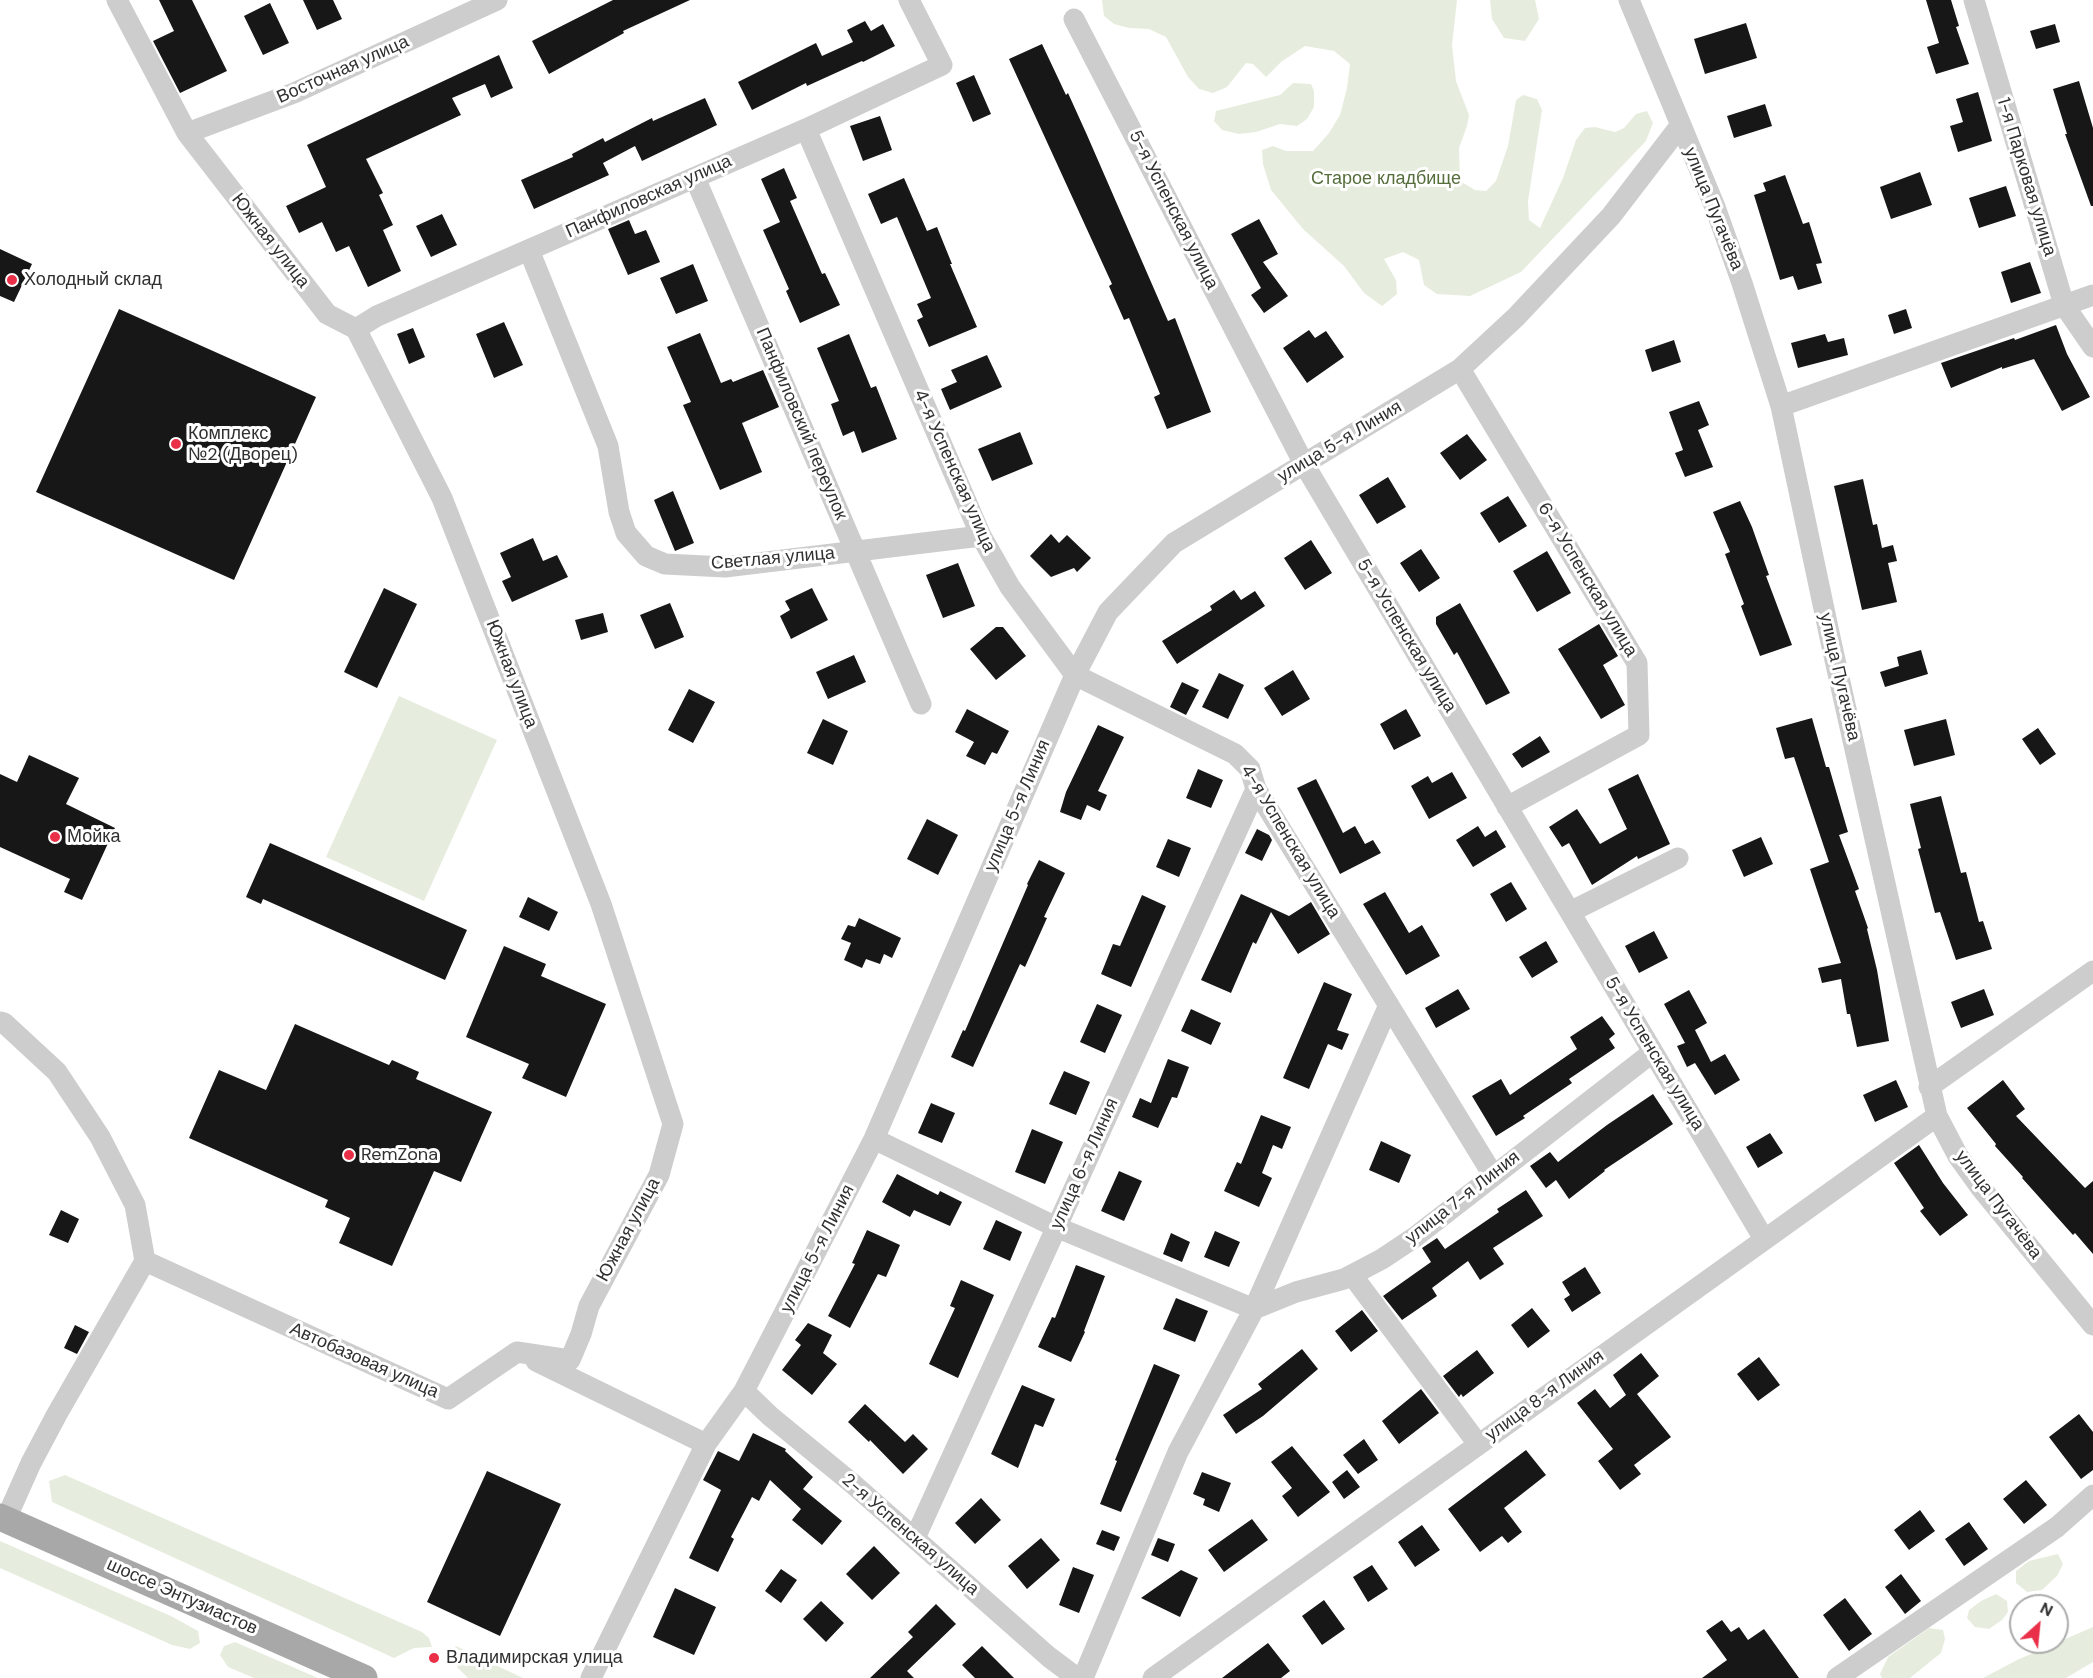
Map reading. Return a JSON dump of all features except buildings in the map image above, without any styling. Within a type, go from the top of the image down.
[{"type":"main road","name":"шоссе Энтузиастов","points":[[3,1518],[364,1678]]},
{"type":"street","name":"Южная улица","points":[[117,0],[187,133],[327,314],[356,329],[442,498],[601,904],[673,1124],[659,1175],[589,1305],[581,1334],[570,1360],[517,1352]]},
{"type":"street","name":"Восточная улица","points":[[187,133],[294,93],[497,0]]},
{"type":"street","name":"Панфиловская улица","points":[[356,329],[377,316],[806,129],[942,65],[909,0]]},
{"type":"street","name":"улица Пугачёва","points":[[1629,0],[1715,207],[1781,406],[1831,642],[1937,1116],[1958,1156],[1981,1188],[2093,1324]]},
{"type":"street","name":"1-я Парковая улица","points":[[1974,0],[2064,305],[2093,347]]},
{"type":"street","name":"5-я Успенская улица","points":[[1074,19],[1304,464],[1764,1239]]},
{"type":"street","name":"улица 5-я Линия","points":[[591,1678],[706,1444],[744,1391],[874,1139],[1075,675],[1108,612],[1174,543],[1460,369],[1516,317],[1611,216],[1680,126]]},
{"type":"street","name":"4-я Успенская улица","points":[[806,129],[981,536],[1010,587],[1075,675],[1235,754],[1250,769],[1256,789],[1493,1175]]},
{"type":"street","name":"Панфиловский переулок","points":[[695,178],[921,704]]},
{"type":"street","name":"Светлая улица","points":[[529,250],[608,446],[619,512],[626,533],[646,556],[665,564],[725,567],[981,536]]},
{"type":"street","points":[[1781,406],[2093,295]]},
{"type":"street","name":"6-я Успенская улица","points":[[1460,369],[1637,663],[1639,735],[1507,807]]},
{"type":"street","name":"улица 6-я Линия","points":[[915,1538],[1256,789]]},
{"type":"street","points":[[1570,912],[1678,858]]},
{"type":"street","points":[[1929,1087],[2093,971]]},
{"type":"street","points":[[1083,1678],[1178,1452],[1254,1309],[1389,1005]]},
{"type":"street","points":[[0,1022],[4,1023],[57,1072],[100,1137],[135,1205],[145,1261],[57,1414],[3,1518]]},
{"type":"street","name":"улица 7-я Линия","points":[[1254,1309],[1296,1292],[1344,1279],[1415,1238],[1653,1052]]},
{"type":"street","name":"улица 8-я Линия","points":[[1153,1678],[1937,1116]]},
{"type":"street","points":[[874,1139],[1056,1227],[1254,1309]]},
{"type":"street","name":"Автобазовая улица","points":[[145,1261],[448,1399],[517,1352]]},
{"type":"street","points":[[1352,1275],[1479,1444]]},
{"type":"street","points":[[517,1352],[706,1444]]},
{"type":"street","name":"2-я Успенская улица","points":[[744,1391],[915,1538],[1049,1658],[1077,1678]]},
{"type":"street","points":[[1837,1678],[2057,1527],[2093,1495]]},
{"type":"green space","name":"Старое кладбище","points":[[1102,0],[1457,0],[1452,45],[1456,81],[1469,115],[1459,148],[1460,181],[1475,190],[1486,191],[1496,181],[1508,146],[1516,100],[1523,95],[1537,99],[1542,110],[1528,201],[1529,220],[1540,228],[1563,178],[1576,140],[1585,128],[1595,127],[1615,132],[1624,128],[1636,114],[1647,111],[1653,123],[1646,141],[1521,272],[1470,296],[1437,294],[1424,285],[1419,260],[1403,252],[1384,259],[1396,280],[1397,294],[1382,306],[1364,293],[1344,266],[1303,229],[1271,190],[1263,164],[1262,150],[1273,146],[1286,151],[1313,151],[1329,133],[1340,115],[1350,64],[1334,51],[1305,46],[1281,62],[1266,77],[1253,64],[1246,63],[1227,87],[1213,93],[1199,89],[1188,77],[1166,37],[1149,29],[1129,28],[1114,24],[1104,16]]},
{"type":"green space","points":[[1490,0],[1535,0],[1539,19],[1525,41],[1504,38],[1492,19]]},
{"type":"green space","points":[[1293,83],[1311,84],[1314,91],[1314,107],[1307,119],[1297,126],[1280,124],[1256,132],[1239,134],[1222,130],[1214,121],[1216,111],[1280,95]]},
{"type":"green space","points":[[399,696],[497,740],[424,901],[326,857]]},
{"type":"green space","points":[[65,1475],[422,1632],[429,1638],[432,1647],[414,1648],[394,1658],[52,1502],[49,1481]]},
{"type":"green space","points":[[0,1541],[173,1617],[198,1631],[200,1643],[190,1649],[172,1645],[0,1568]]},
{"type":"green space","points":[[2058,1554],[2063,1564],[2057,1576],[2042,1590],[2027,1592],[2016,1583],[2016,1571],[2029,1561]]},
{"type":"green space","points":[[1996,1594],[2007,1601],[2008,1612],[2002,1620],[1989,1629],[1975,1627],[1967,1618],[1969,1610]]},
{"type":"green space","points":[[2093,1627],[2093,1662],[2066,1678],[1983,1678],[2031,1654],[2069,1654],[2069,1637]]},
{"type":"green space","points":[[1929,1628],[1943,1630],[1945,1639],[1941,1653],[1910,1678],[1882,1678],[1880,1674],[1888,1657]]},
{"type":"green space","points":[[235,1642],[318,1678],[254,1678],[228,1667],[220,1655],[224,1646]]},
{"type":"green space","points":[[456,1646],[523,1678],[468,1678],[450,1655]]},
{"type":"place","name":"Холодный склад","points":[[12,280]]},
{"type":"place","name":"Комплекс №2 (Дворец)","points":[[176,444]]},
{"type":"place","name":"Мойка","points":[[55,837]]},
{"type":"place","name":"RemZona","points":[[349,1155]]},
{"type":"place","name":"Владимирская улица","points":[[434,1658]]}]
